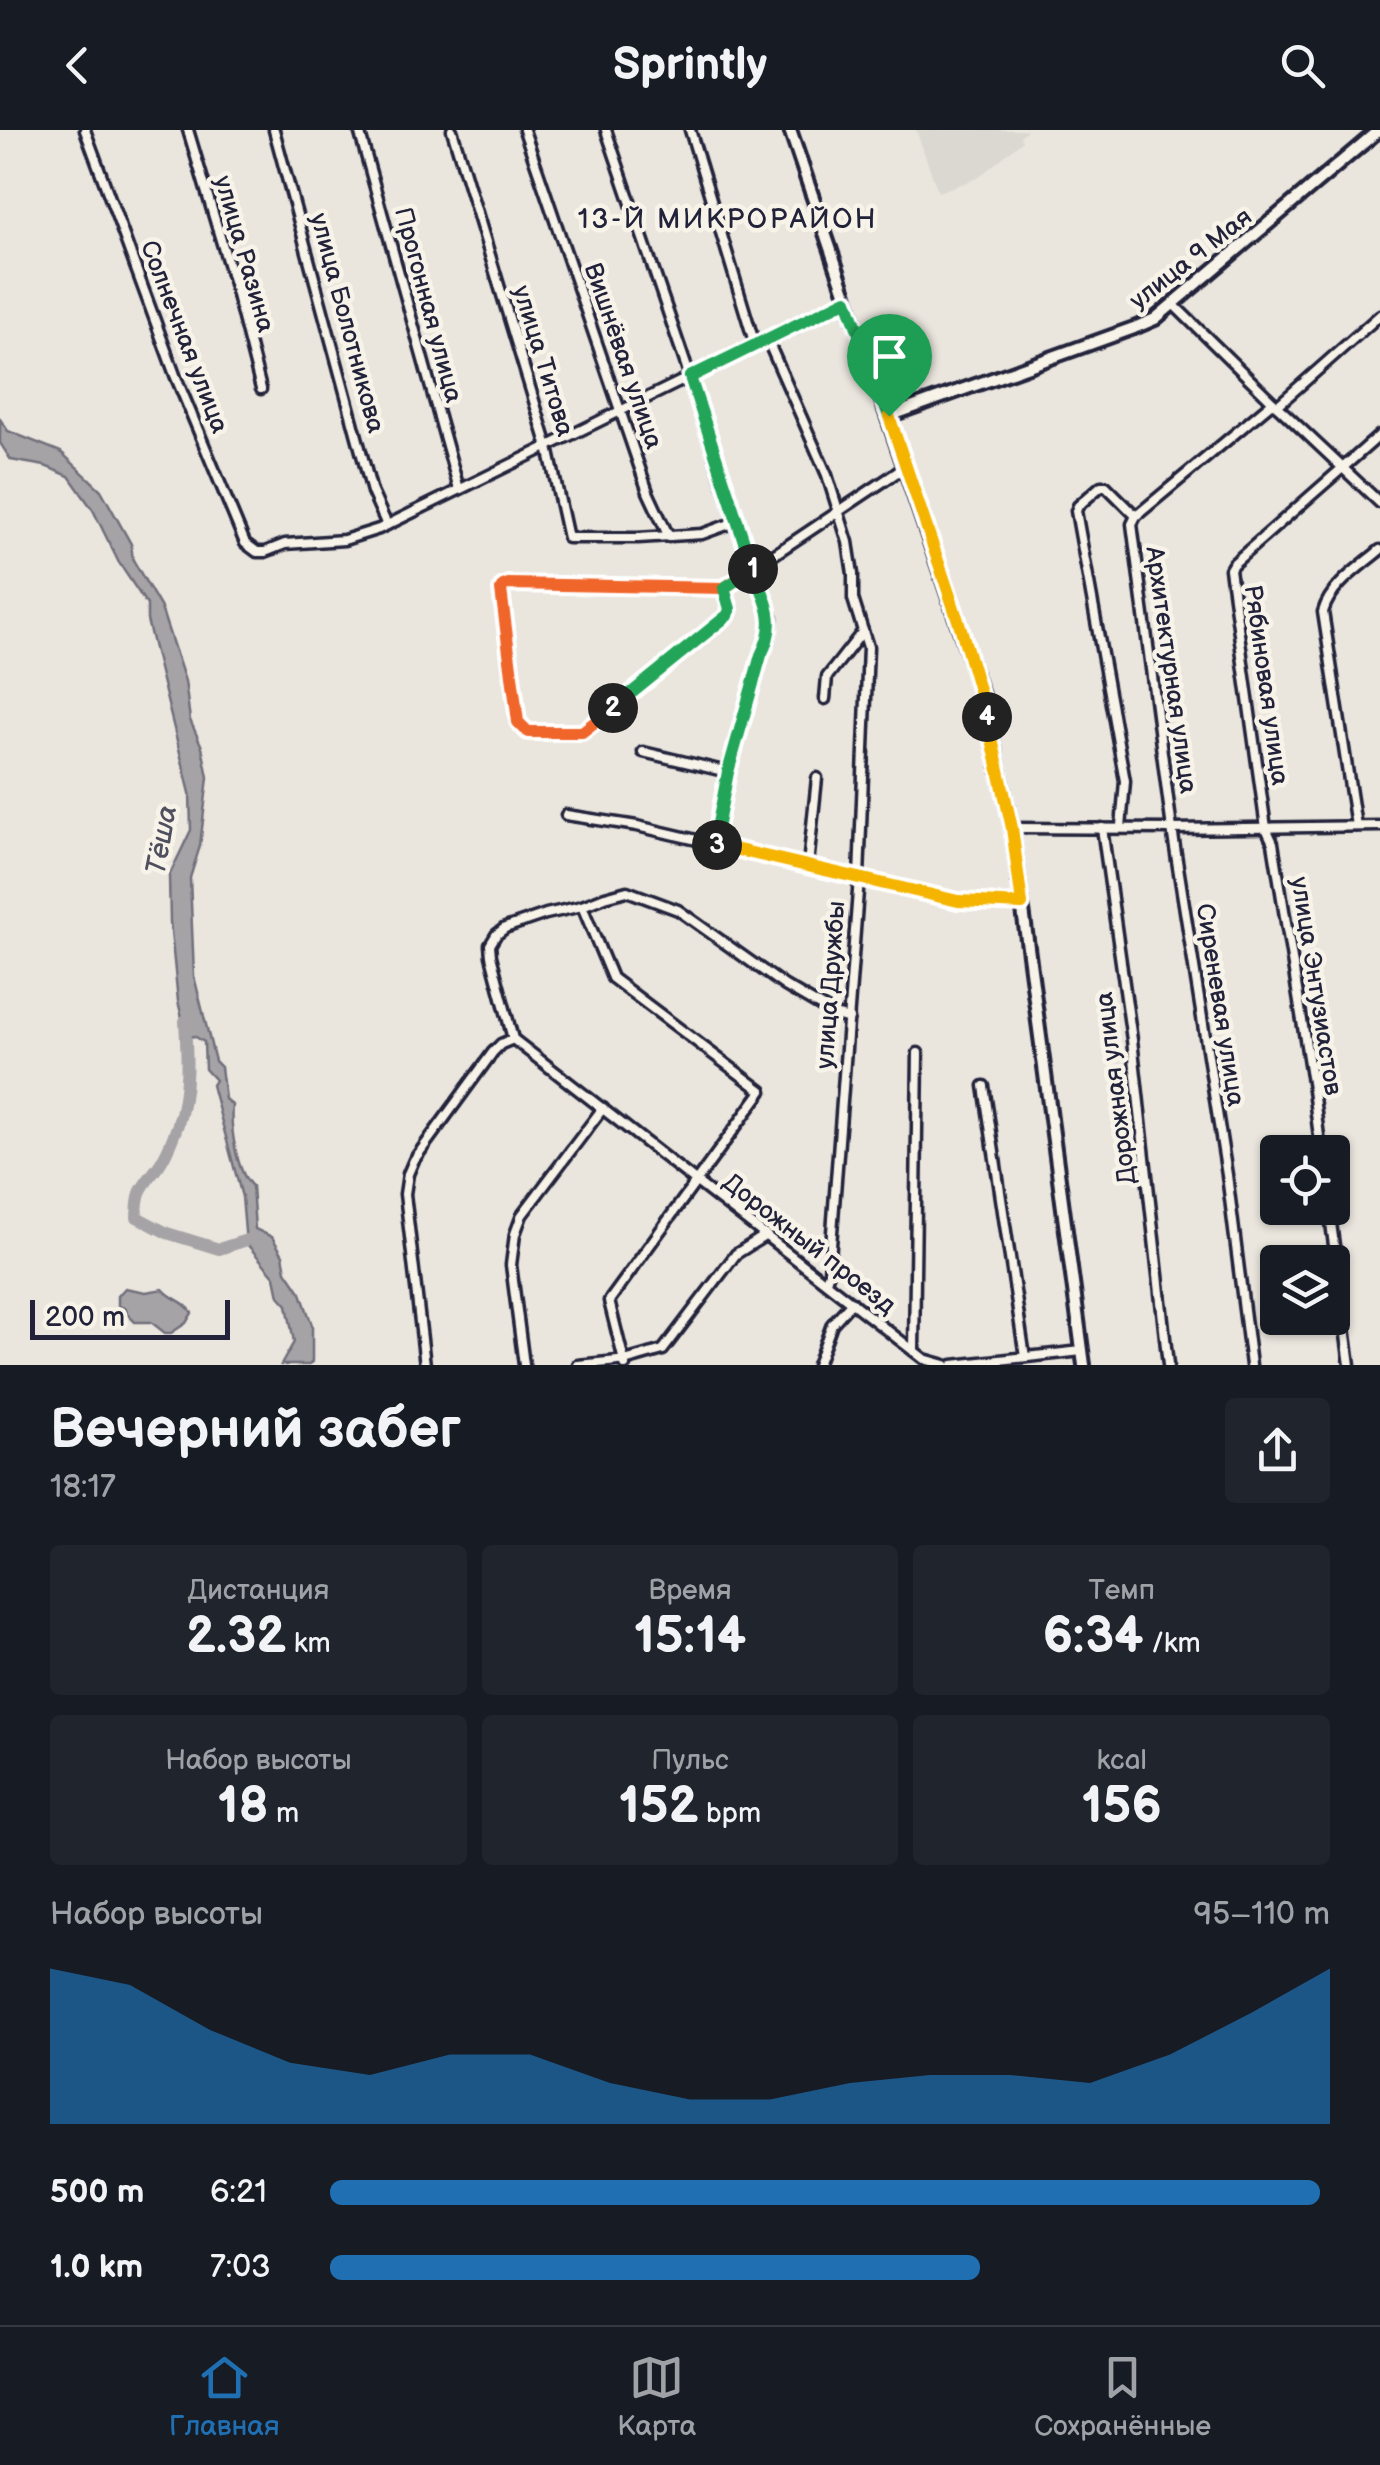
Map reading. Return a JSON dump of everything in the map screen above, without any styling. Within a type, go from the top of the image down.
[{"type":"main road","points":[[790,130],[984,701],[1012,828],[1084,1365]]},
{"type":"main road","name":"улица 9 Мая","points":[[889,416],[1155,318],[1379,130]]},
{"type":"street","name":"Солнечная улица","points":[[85,130],[175,375],[245,544],[265,552],[285,544],[344,540],[387,525]]},
{"type":"street","name":"улица Разина","points":[[188,130],[262,389]]},
{"type":"street","name":"улица Болотникова","points":[[274,130],[372,492],[387,525]]},
{"type":"street","name":"Прогонная улица","points":[[359,130],[459,489]]},
{"type":"street","name":"улица Титова","points":[[452,130],[548,446],[568,538],[669,537]]},
{"type":"street","name":"Вишнёвая улица","points":[[524,130],[648,492],[669,537]]},
{"type":"street","points":[[606,130],[722,481],[772,618],[728,772],[714,844]]},
{"type":"street","points":[[690,130],[755,345]]},
{"type":"street","points":[[387,525],[847,300]]},
{"type":"street","points":[[1174,305],[1380,503]]},
{"type":"street","name":"Архитектурная улица","points":[[1172,829],[1132,524],[1136,516],[1380,315]]},
{"type":"street","name":"улица Дружбы","points":[[768,339],[827,475],[848,542],[853,599],[868,647],[859,878],[830,1272],[826,1282]]},
{"type":"street","name":"Рябиновая улица","points":[[1266,828],[1230,569],[1380,435]]},
{"type":"street","points":[[724,588],[728,615],[587,729],[575,733],[528,732],[518,722],[503,586],[724,588],[904,467]]},
{"type":"street","points":[[1121,828],[1125,780],[1076,511],[1106,486],[1136,516]]},
{"type":"street","points":[[669,537],[702,534],[738,522]]},
{"type":"street","points":[[1356,826],[1323,612],[1329,596],[1380,550]]},
{"type":"street","points":[[825,699],[827,676],[862,631]]},
{"type":"street","points":[[643,752],[728,772]]},
{"type":"street","points":[[808,865],[817,778]]},
{"type":"street","points":[[566,814],[637,826],[958,901],[1022,904]]},
{"type":"street","points":[[1012,828],[1380,826]]},
{"type":"street","name":"Дорожная улица","points":[[1102,828],[1132,1040],[1168,1365]]},
{"type":"street","name":"улица Энтузиастов","points":[[1266,828],[1272,843],[1319,1135]]},
{"type":"street","name":"Сиреневая улица","points":[[1172,829],[1227,1175],[1251,1365]]},
{"type":"street","points":[[425,1365],[404,1194],[414,1160],[493,1052],[514,1039],[490,956],[496,934],[546,914],[627,892],[678,910],[785,986],[849,1019]]},
{"type":"street","points":[[582,906],[612,978],[760,1090],[609,1302],[626,1362]]},
{"type":"street","name":"Дорожный проезд","points":[[514,1039],[914,1351],[945,1365]]},
{"type":"street","points":[[914,1351],[918,1053]]},
{"type":"street","points":[[984,1086],[1025,1357]]},
{"type":"street","points":[[524,1365],[511,1265],[515,1234],[522,1215],[603,1108]]},
{"type":"street","points":[[1330,1225],[1350,1365]]},
{"type":"street","points":[[578,1365],[626,1362],[663,1350],[736,1254],[766,1236]]},
{"type":"street","points":[[817,1365],[832,1324],[852,1302]]},
{"type":"street","points":[[952,1365],[1082,1351]]},
{"type":"shaded area","points":[[916,130],[1027,130],[1020,136],[1022,141],[978,178],[938,192]]},
{"type":"shaded area","points":[[0,419],[8,431],[61,452],[101,490],[131,544],[133,560],[161,608],[185,681],[190,720],[202,747],[208,777],[200,846],[190,878],[194,976],[215,1061],[221,1067],[225,1099],[232,1105],[238,1160],[252,1186],[255,1229],[272,1237],[283,1255],[286,1271],[301,1293],[312,1325],[309,1365],[281,1365],[294,1342],[287,1305],[279,1296],[275,1277],[246,1243],[242,1197],[212,1085],[215,1080],[205,1069],[204,1042],[194,1036],[182,1039],[185,1030],[178,1001],[169,876],[191,830],[190,793],[147,620],[147,605],[69,476],[45,466],[11,460],[0,443]]},
{"type":"shaded area","points":[[125,1288],[146,1292],[163,1289],[192,1313],[186,1323],[171,1333],[151,1322],[135,1322],[118,1305],[118,1296]]},
{"type":"waterway","points":[[185,1021],[182,1111],[166,1153],[141,1190],[137,1217],[167,1233],[219,1249],[253,1238]]},
{"type":"district","name":"13-Й МИКРОРАЙОН","points":[[728,219]]},
{"type":"route","points":[[889,416],[847,300],[690,377],[754,569],[724,588],[503,586],[518,722],[528,732],[575,733],[587,729],[728,615],[724,588],[754,569],[772,618],[728,772],[714,844],[958,901],[1022,904],[1012,828],[984,701],[889,416]]},
{"type":"water label","name":"Тёша","points":[[162,840]]}]
